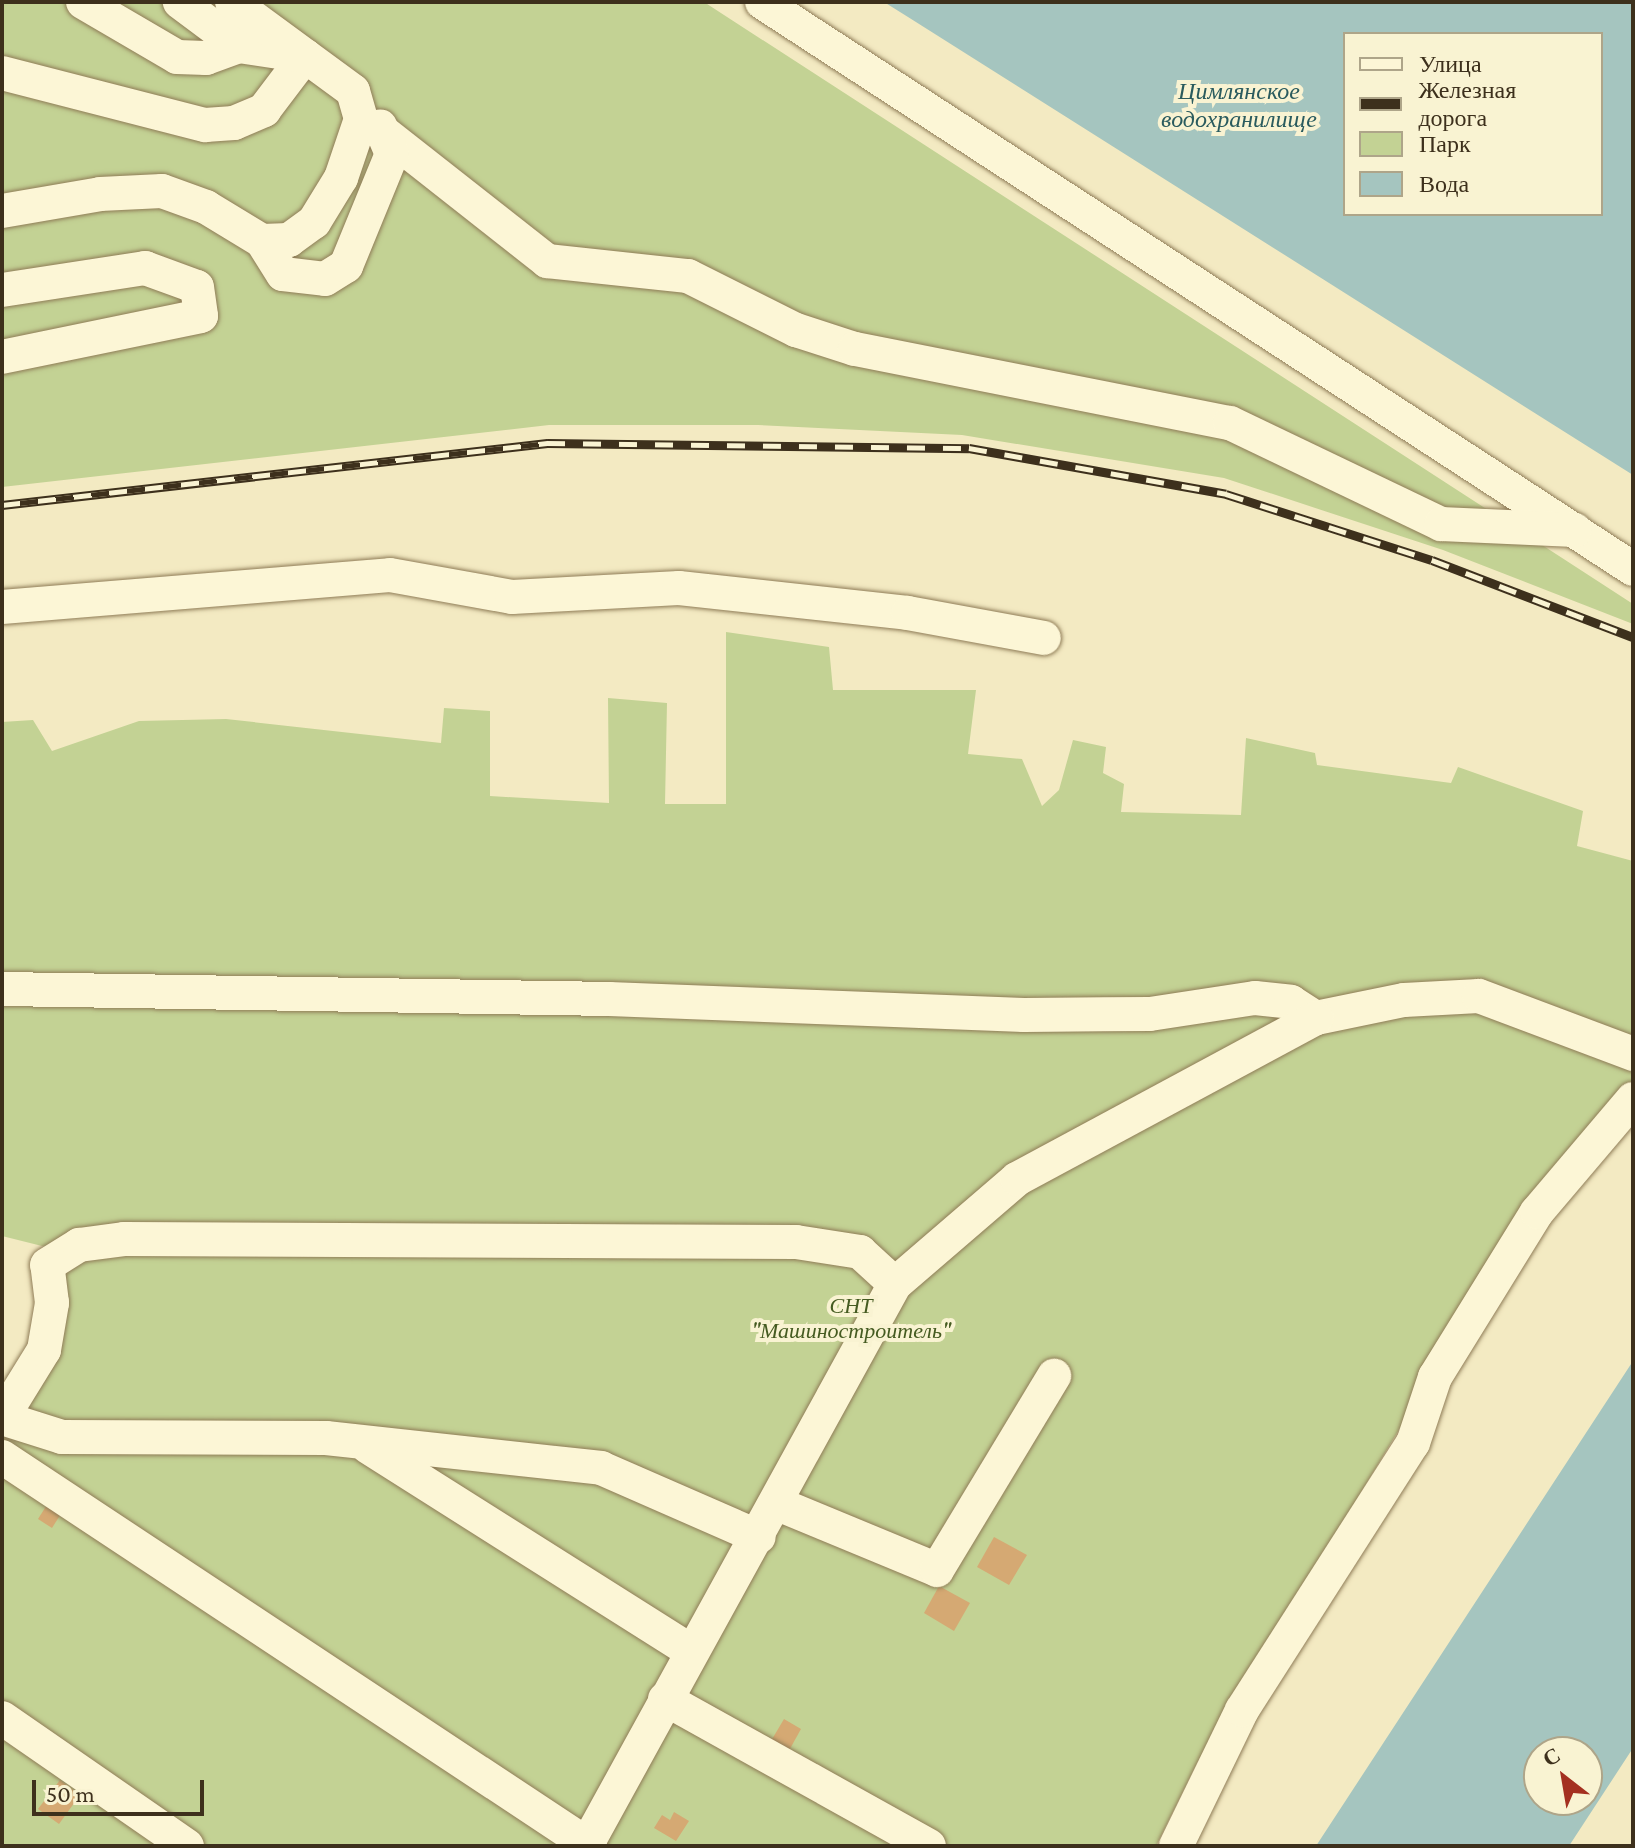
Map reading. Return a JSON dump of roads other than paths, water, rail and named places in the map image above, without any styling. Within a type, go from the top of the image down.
[{"type":"lane","points":[[83,2],[177,57],[206,58],[239,46]]},
{"type":"lane","points":[[180,2],[239,46],[305,56]]},
{"type":"lane","points":[[232,2],[353,91],[387,135],[547,261],[688,276],[796,330],[855,349],[1230,423],[1441,524],[1575,530]]},
{"type":"lane","points":[[762,2],[1633,569]]},
{"type":"lane","points":[[2,73],[205,125],[234,123],[264,110],[305,56]]},
{"type":"lane","points":[[262,241],[289,240],[314,222],[334,189],[361,119],[353,91]]},
{"type":"lane","points":[[2,211],[100,194],[162,191],[206,207],[262,241],[283,274],[325,279],[346,266],[392,154],[387,135]]},
{"type":"lane","points":[[2,290],[145,268],[197,287],[201,316],[2,357]]},
{"type":"lane","points":[[2,607],[390,575],[512,597],[679,588],[908,613],[1044,638]]},
{"type":"lane","points":[[2,989],[579,998],[1024,1015],[1150,1014],[1255,998],[1291,1002],[1316,1018]]},
{"type":"lane","points":[[2,1457],[588,1845],[665,1699],[778,1504],[895,1284],[1017,1179],[1316,1018],[1404,1000],[1479,996],[1633,1054]]},
{"type":"lane","points":[[1176,1846],[1242,1710],[1413,1443],[1435,1377],[1537,1212],[1633,1099]]},
{"type":"lane","points":[[759,1537],[601,1468],[361,1442],[62,1437],[2,1418],[44,1350],[52,1303],[47,1265],[79,1245],[124,1239],[796,1242],[860,1252],[895,1284]]},
{"type":"lane","points":[[778,1504],[937,1570],[1054,1376]]},
{"type":"lane","points":[[361,1442],[692,1652]]},
{"type":"lane","points":[[665,1699],[929,1846]]},
{"type":"lane","points":[[2,1718],[187,1846]]},
{"type":"water","name":"Цимлянское водохранилище","points":[[884,2],[1633,2],[1633,475]]},
{"type":"water","points":[[1633,1361],[1633,1748],[1603,1794],[1603,1736],[1523,1736],[1523,1816],[1589,1816],[1569,1846],[1316,1846]]},
{"type":"railway","points":[[2,505],[547,443],[969,448],[1226,494],[1432,560],[1633,637]]},
{"type":"park label","name":"СНТ \"Машиностроитель\"","points":[[851,1318]]}]
